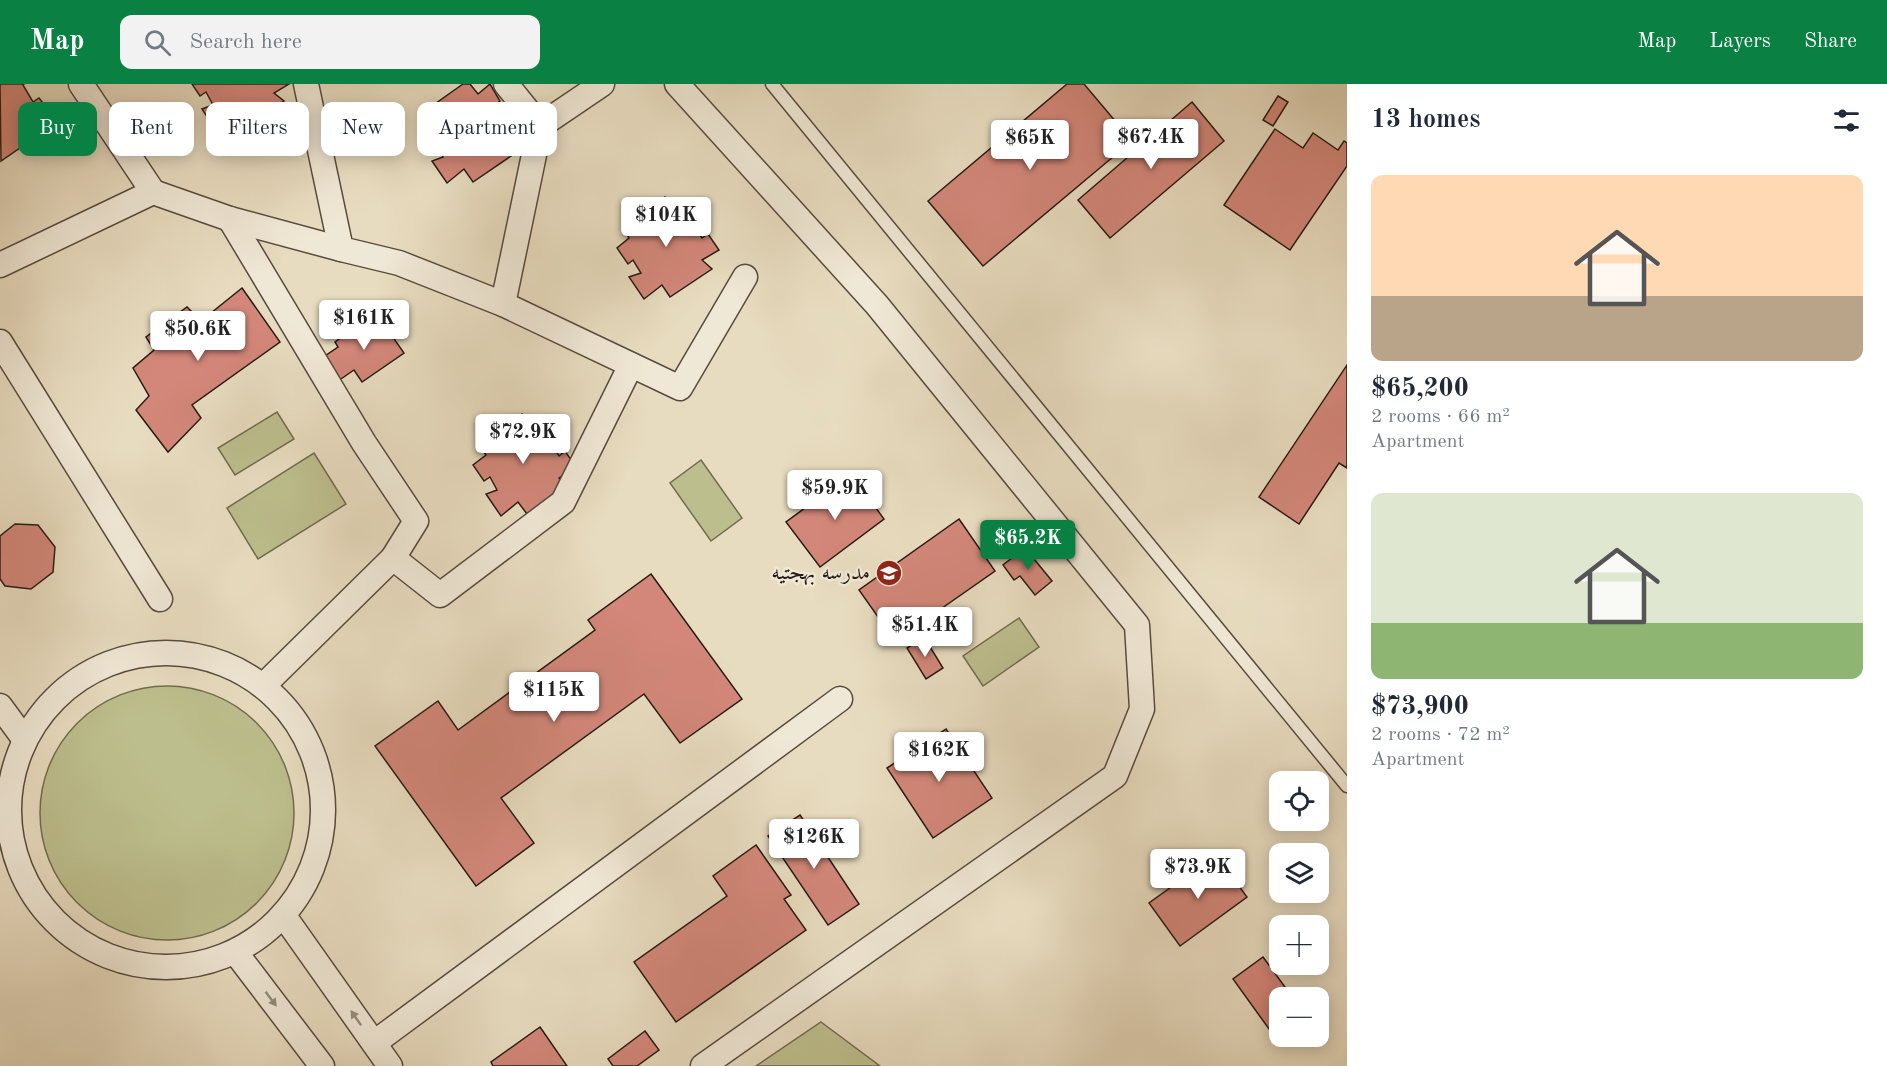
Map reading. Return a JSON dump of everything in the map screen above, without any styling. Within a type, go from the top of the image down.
[{"type":"street","points":[[81,84],[153,192],[230,219],[399,263],[503,304],[680,388],[745,277]]},
{"type":"street","points":[[306,84],[341,249]]},
{"type":"street","points":[[506,84],[521,102]]},
{"type":"street","points":[[677,84],[877,305],[1137,625],[1142,710],[1115,776],[703,1066]]},
{"type":"street","points":[[557,114],[597,85]]},
{"type":"street","points":[[503,304],[534,156]]},
{"type":"street","points":[[0,265],[153,192]]},
{"type":"street","points":[[230,219],[364,443],[416,521],[393,558],[264,685]]},
{"type":"street","points":[[0,342],[160,599]]},
{"type":"street","points":[[393,558],[440,595],[563,502],[631,365]]},
{"type":"street","points":[[170,652],[220,661],[264,685],[299,723],[320,770],[324,822],[312,872],[284,916],[262,937],[236,953],[186,968],[134,966],[85,947],[45,913],[19,868],[4,820],[12,777],[25,740],[51,704],[85,675],[126,657],[170,652]]},
{"type":"street","points":[[374,1043],[840,699]]},
{"type":"street","points":[[0,706],[25,740]]},
{"type":"street","points":[[284,916],[390,1066]]},
{"type":"street","points":[[236,953],[322,1066]]},
{"type":"lane","points":[[772,84],[1347,786]]},
{"type":"green space","points":[[277,412],[294,439],[235,475],[218,448]]},
{"type":"green space","points":[[314,453],[346,504],[258,559],[227,508]]},
{"type":"green space","points":[[701,460],[742,518],[711,541],[670,483]]},
{"type":"green space","points":[[1019,618],[1039,647],[983,686],[963,656]]},
{"type":"green space","points":[[155,686],[179,686],[216,695],[238,707],[257,723],[273,742],[285,764],[292,788],[294,813],[292,838],[285,862],[273,884],[257,903],[238,919],[216,931],[179,940],[155,940],[118,931],[96,919],[69,894],[49,862],[45,850],[40,825],[40,801],[49,764],[61,742],[86,715],[118,695],[130,691]]},
{"type":"green space","points":[[821,1022],[880,1066],[756,1066]]},
{"type":"building","points":[[0,84],[24,84],[33,102],[18,102],[18,149],[1,161]]},
{"type":"building","points":[[192,84],[289,84],[274,93],[283,102],[211,102],[206,92],[200,96]]},
{"type":"building","points":[[463,84],[470,84],[478,94],[490,84],[500,101],[499,102],[438,102]]},
{"type":"building","points":[[1067,84],[1084,84],[1132,141],[983,266],[928,201]]},
{"type":"building","points":[[1278,96],[1288,102],[1273,126],[1263,120]]},
{"type":"building","points":[[1192,102],[1224,141],[1110,238],[1078,200]]},
{"type":"building","points":[[1275,129],[1303,148],[1313,133],[1338,150],[1344,141],[1347,143],[1347,166],[1290,250],[1224,205]]},
{"type":"building","points":[[511,156],[473,182],[464,169],[447,183],[432,161],[443,157]]},
{"type":"building","points":[[665,197],[676,209],[688,200],[697,217],[692,222],[702,238],[708,234],[719,250],[702,260],[712,269],[670,297],[662,285],[644,299],[629,277],[641,273],[633,260],[628,264],[617,248],[629,238],[622,227]]},
{"type":"building","points":[[242,288],[280,342],[192,405],[201,418],[168,452],[136,410],[149,396],[133,368],[154,350],[146,337],[187,307],[201,321]]},
{"type":"building","points":[[376,313],[404,353],[362,382],[354,370],[338,381],[322,358],[338,347],[335,342]]},
{"type":"building","points":[[1347,365],[1347,468],[1339,463],[1299,524],[1259,497]]},
{"type":"building","points":[[522,414],[533,426],[544,417],[554,434],[548,439],[559,456],[565,451],[576,467],[559,478],[568,486],[527,514],[518,502],[501,516],[486,494],[497,490],[490,477],[484,481],[473,465],[486,455],[479,444]]},
{"type":"building","points":[[851,474],[884,519],[820,567],[786,522]]},
{"type":"building","points":[[959,519],[995,571],[895,641],[859,590]]},
{"type":"building","points":[[15,524],[38,525],[55,547],[53,572],[31,589],[5,586],[0,579],[0,536]]},
{"type":"building","points":[[1025,548],[1052,581],[1035,595],[1020,576],[1014,580],[1003,565]]},
{"type":"building","points":[[651,574],[742,699],[680,743],[644,694],[501,798],[534,843],[476,886],[375,746],[438,701],[458,730],[595,630],[588,620]]},
{"type":"building","points":[[924,637],[943,668],[926,679],[907,648]]},
{"type":"building","points":[[946,729],[992,798],[933,838],[887,768]]},
{"type":"building","points":[[800,815],[859,904],[828,925],[768,836]]},
{"type":"building","points":[[756,845],[791,895],[784,899],[806,930],[676,1022],[634,962],[727,896],[713,876]]},
{"type":"building","points":[[1216,855],[1247,897],[1180,946],[1149,903]]},
{"type":"building","points":[[1263,957],[1269,965],[1269,975],[1276,975],[1285,987],[1269,987],[1269,1029],[1233,979]]},
{"type":"building","points":[[540,1027],[567,1066],[493,1066],[491,1062]]},
{"type":"building","points":[[645,1031],[659,1050],[637,1066],[613,1066],[608,1059]]},
{"type":"place","name":"مدرسه بهجتیه","points":[[889,573]]}]
